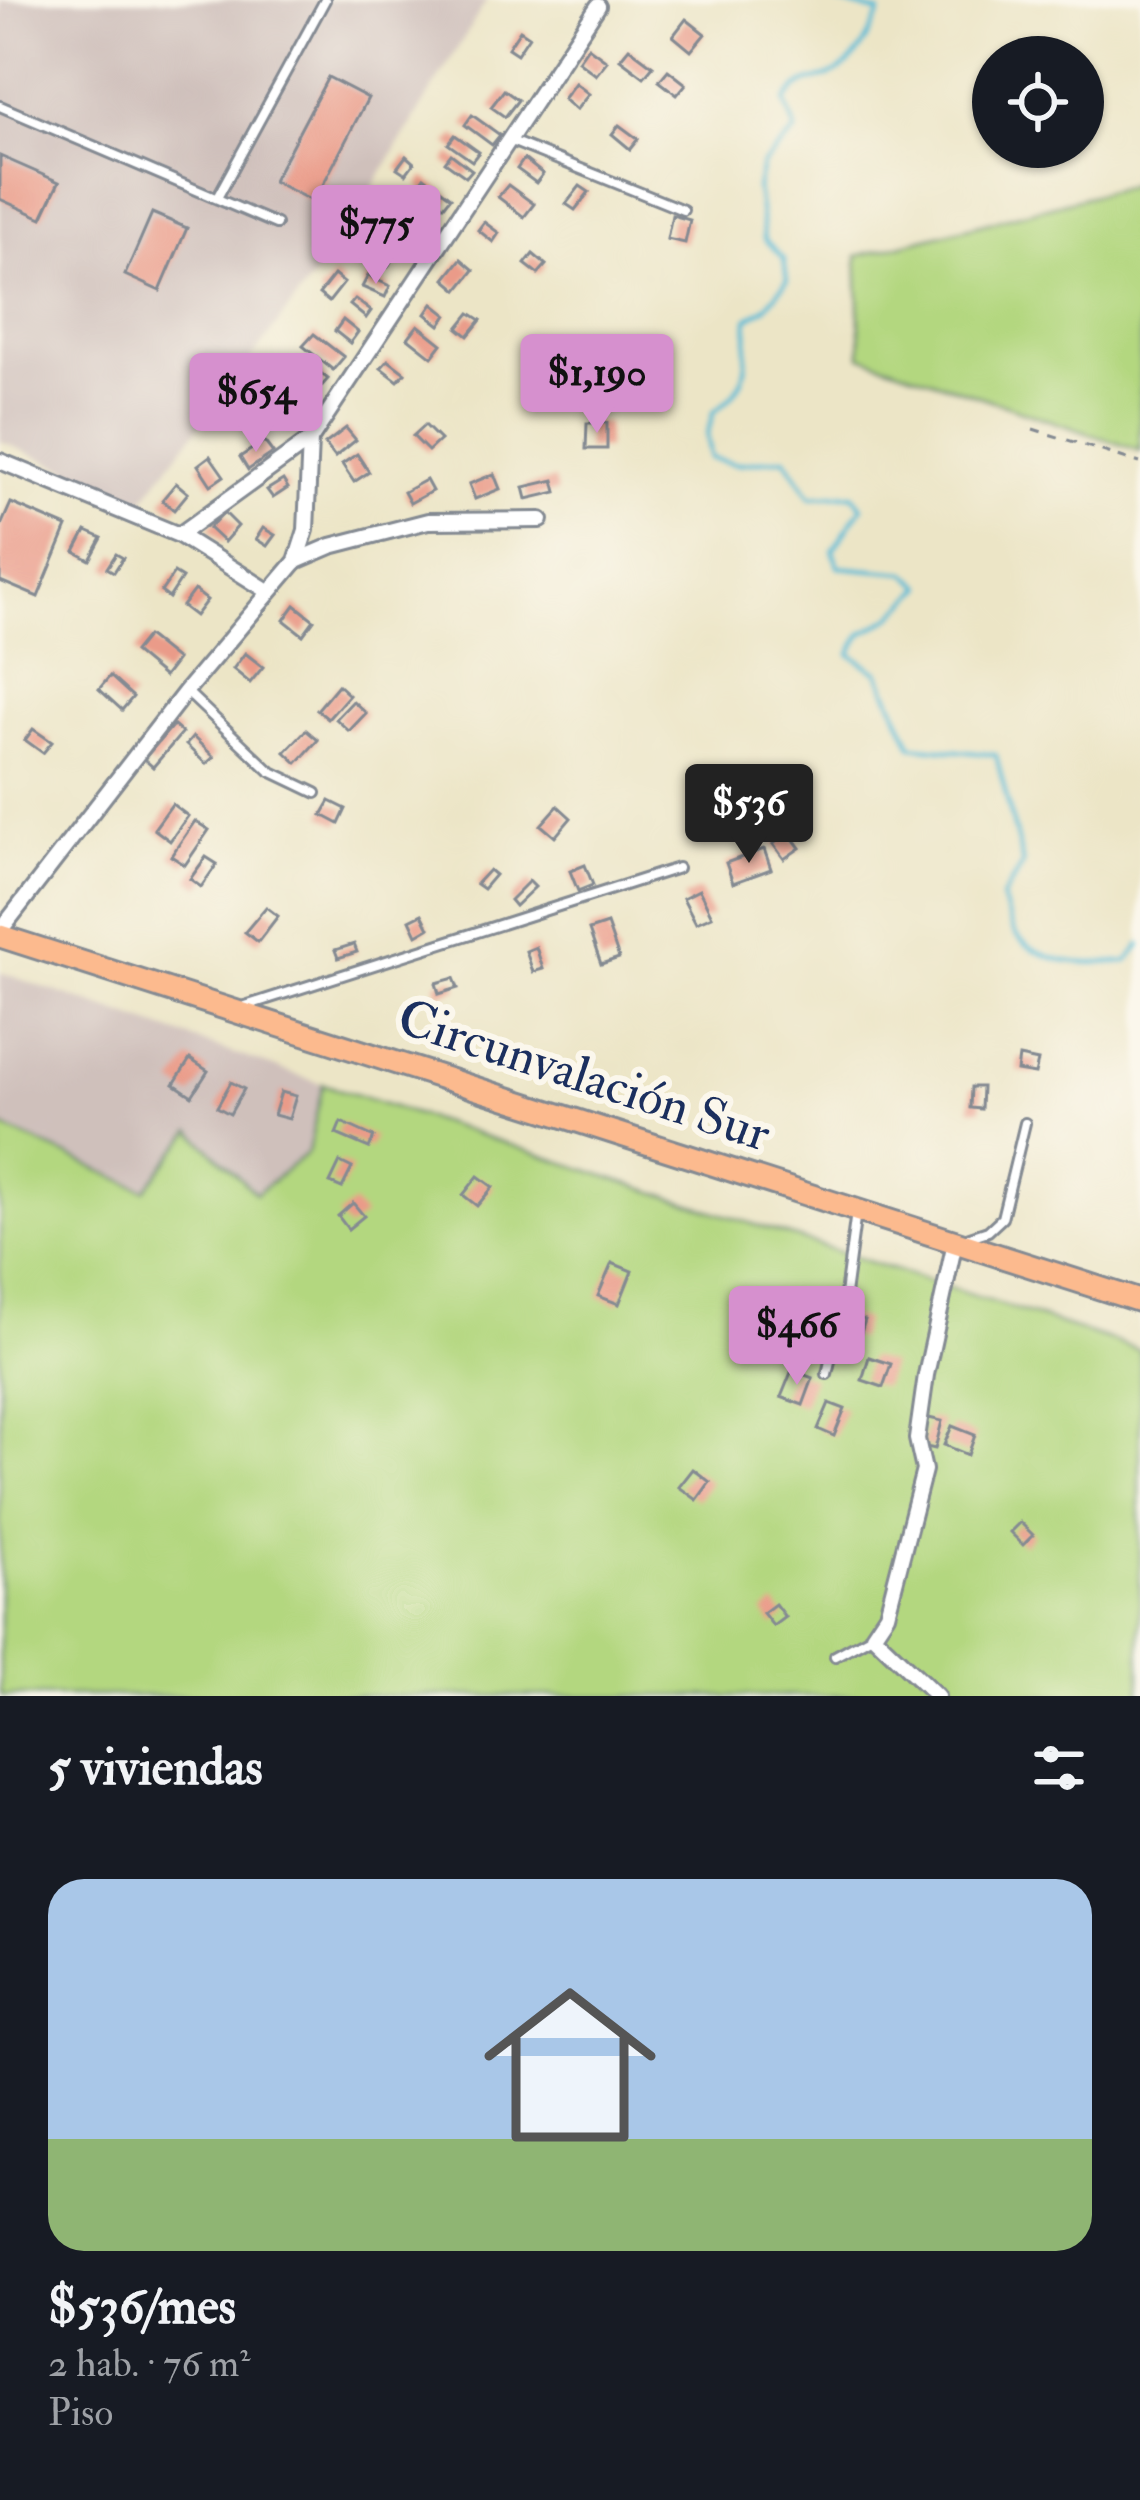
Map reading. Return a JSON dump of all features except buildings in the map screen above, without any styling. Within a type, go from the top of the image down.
[{"type":"main road","name":"Circunvalación Sur","points":[[0,933],[1140,1301]]},
{"type":"street","points":[[179,535],[310,440],[598,6]]},
{"type":"street","points":[[296,561],[306,530],[310,440]]},
{"type":"street","points":[[0,461],[179,535],[268,590]]},
{"type":"street","points":[[0,933],[186,691],[296,561],[332,545],[428,521],[541,520]]},
{"type":"street","points":[[937,1696],[873,1635],[887,1614],[924,1471],[917,1439],[955,1242]]},
{"type":"lane","points":[[218,196],[326,0]]},
{"type":"lane","points":[[0,106],[276,224]]},
{"type":"lane","points":[[509,140],[683,210]]},
{"type":"lane","points":[[186,691],[270,771],[316,793]]},
{"type":"lane","points":[[231,1010],[678,868]]},
{"type":"lane","points":[[955,1242],[988,1231],[1002,1218],[1025,1123]]},
{"type":"lane","points":[[827,1374],[844,1302],[856,1210]]},
{"type":"lane","points":[[836,1656],[873,1635]]},
{"type":"path","points":[[1033,429],[1140,463]]},
{"type":"shaded area","points":[[0,0],[487,0],[337,246],[142,501],[0,441]]},
{"type":"shaded area","points":[[0,972],[323,1084],[308,1152],[256,1194],[192,1132],[145,1190],[0,1126]]},
{"type":"green space","points":[[1140,183],[1140,451],[861,356],[857,256]]},
{"type":"green space","points":[[323,1084],[1140,1350],[1140,1696],[3,1696],[0,1126],[145,1190],[192,1131],[256,1194],[308,1152]]},
{"type":"waterway","points":[[826,0],[880,13],[849,63],[800,86],[785,101],[796,131],[762,165],[757,188],[764,239],[784,259],[787,281],[765,308],[748,319],[744,372],[735,392],[713,413],[707,436],[710,458],[736,464],[785,458],[811,497],[853,494],[862,507],[833,550],[838,567],[906,573],[923,587],[892,617],[862,634],[850,654],[879,673],[912,746],[996,755],[1023,864],[1002,898],[1016,935],[1040,953],[1083,963],[1128,961],[1140,945]]}]
